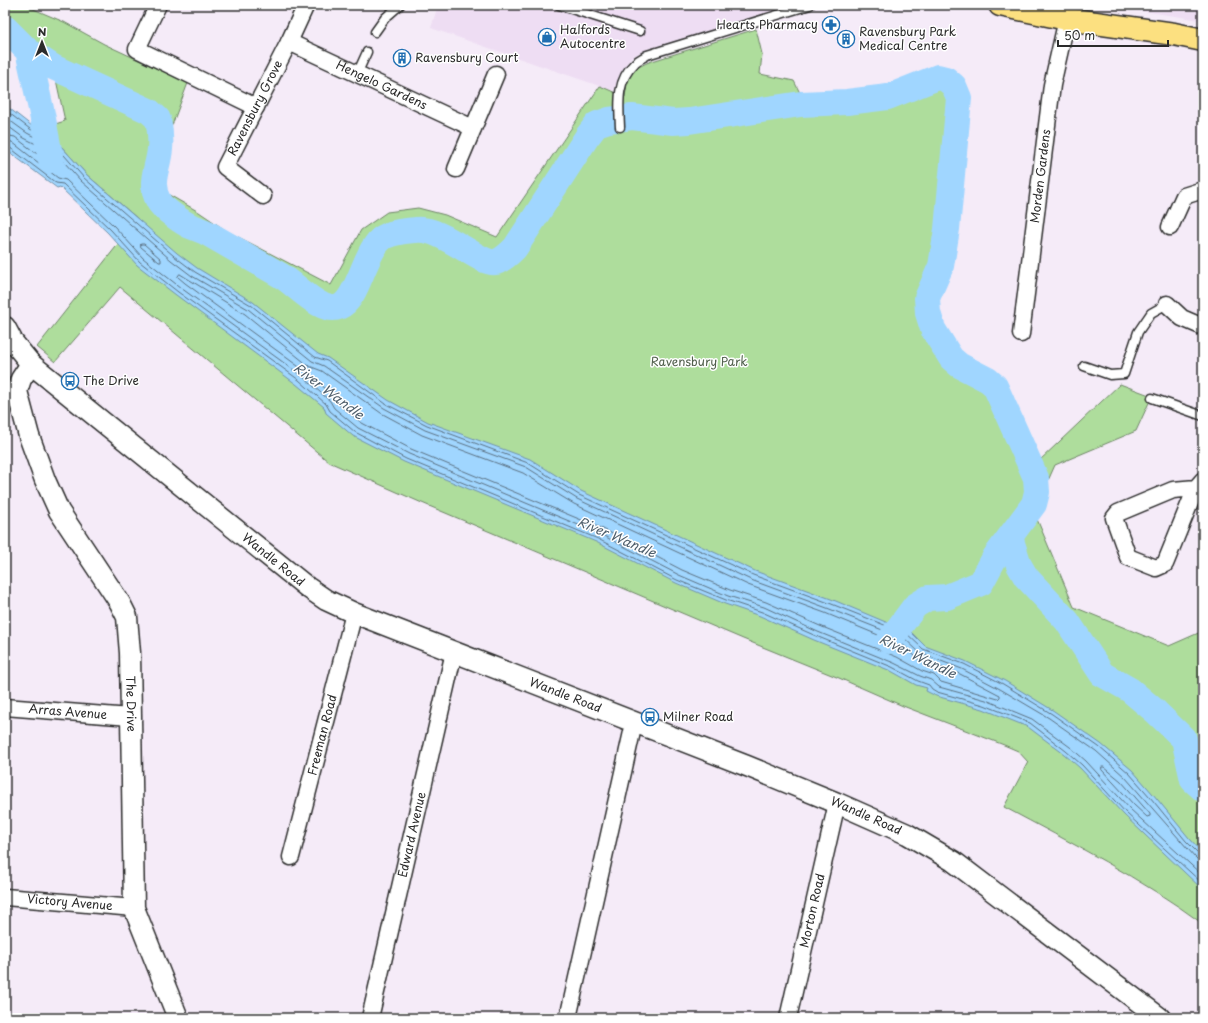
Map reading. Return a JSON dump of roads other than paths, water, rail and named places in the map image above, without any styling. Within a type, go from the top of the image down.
[{"type":"main road","points":[[1000,5],[1025,8],[1067,19],[1174,34],[1203,40]]},
{"type":"street","points":[[158,5],[137,49],[256,107]]},
{"type":"street","name":"Ravensbury Grove","points":[[263,196],[225,167],[289,42],[306,5]]},
{"type":"street","name":"Morden Gardens","points":[[1021,334],[1052,85],[1067,19]]},
{"type":"street","name":"Hengelo Gardens","points":[[289,42],[473,128]]},
{"type":"street","points":[[456,169],[496,74]]},
{"type":"street","points":[[1170,227],[1184,196],[1201,189],[1203,190]]},
{"type":"street","points":[[1167,304],[1182,318],[1203,327]]},
{"type":"street","name":"Wandle Road","points":[[5,327],[13,342],[31,364],[307,587],[326,600],[354,613],[837,803],[907,834],[953,862],[1160,1018]]},
{"type":"street","name":"The Drive","points":[[31,364],[21,379],[17,391],[29,436],[45,480],[59,511],[120,603],[127,617],[130,653],[134,908],[178,1018]]},
{"type":"street","points":[[1199,484],[1164,564],[1156,568],[1128,557],[1114,518],[1118,513],[1172,490],[1199,484]]},
{"type":"street","name":"Freeman Road","points":[[291,857],[354,613]]},
{"type":"street","name":"Edward Avenue","points":[[370,1018],[454,652]]},
{"type":"street","name":"Arras Avenue","points":[[5,706],[130,717]]},
{"type":"street","points":[[568,1018],[634,723]]},
{"type":"street","name":"Morton Road","points":[[788,1018],[837,803]]},
{"type":"street","name":"Victory Avenue","points":[[5,897],[134,908]]},
{"type":"lane","points":[[375,32],[385,18],[400,5]]},
{"type":"lane","points":[[559,5],[640,31]]},
{"type":"lane","points":[[620,127],[619,92],[623,78],[634,64],[647,55],[810,5]]},
{"type":"lane","points":[[357,74],[367,52]]},
{"type":"lane","points":[[1084,366],[1110,375],[1124,374],[1138,332],[1151,313],[1167,304]]},
{"type":"lane","points":[[1152,398],[1203,416]]},
{"type":"water","points":[[5,105],[32,126],[54,137],[87,175],[177,253],[197,268],[253,302],[318,354],[328,358],[388,400],[428,422],[530,459],[581,491],[755,571],[831,599],[888,623],[905,626],[925,646],[965,661],[1005,681],[1054,711],[1101,744],[1132,770],[1203,853],[1203,890],[1124,815],[1080,768],[1028,727],[983,709],[936,696],[926,691],[927,688],[916,685],[891,671],[814,640],[760,616],[725,604],[676,583],[596,542],[404,462],[353,436],[326,413],[324,407],[296,384],[137,265],[108,233],[60,187],[57,188],[5,149]]},
{"type":"waterway","name":"River Wandle","points":[[5,28],[28,51],[51,160]]},
{"type":"waterway","points":[[28,51],[53,67],[149,111],[158,119],[160,130],[160,149],[154,188],[161,205],[187,224],[207,233],[280,275],[309,297],[324,306],[332,308],[339,307],[346,303],[356,287],[375,246],[381,239],[393,233],[416,230],[426,231],[438,234],[480,258],[496,262],[504,258],[515,248],[597,124],[609,120],[632,117],[673,122],[689,121],[801,104],[847,102],[888,97],[938,77],[946,79],[954,86],[959,98],[947,229],[941,266],[927,298],[928,313],[933,329],[951,358],[959,365],[988,380],[995,386],[1036,478],[1037,492],[1034,504],[995,557],[981,583],[947,597],[928,598],[915,606],[889,641]]},
{"type":"waterway","points":[[1010,537],[1019,565],[1026,577],[1067,621],[1102,674],[1130,690],[1155,711],[1184,739],[1193,780],[1203,789]]},
{"type":"place","name":"Hearts Pharmacy","points":[[831,25]]},
{"type":"place","name":"Halfords Autocentre","points":[[547,37]]},
{"type":"place","name":"Ravensbury Park Medical Centre","points":[[846,39]]},
{"type":"place","name":"Ravensbury Court","points":[[402,58]]},
{"type":"place","name":"The Drive","points":[[70,381]]},
{"type":"place","name":"Milner Road","points":[[650,717]]},
{"type":"park label","name":"Ravensbury Park","points":[[699,362]]}]
